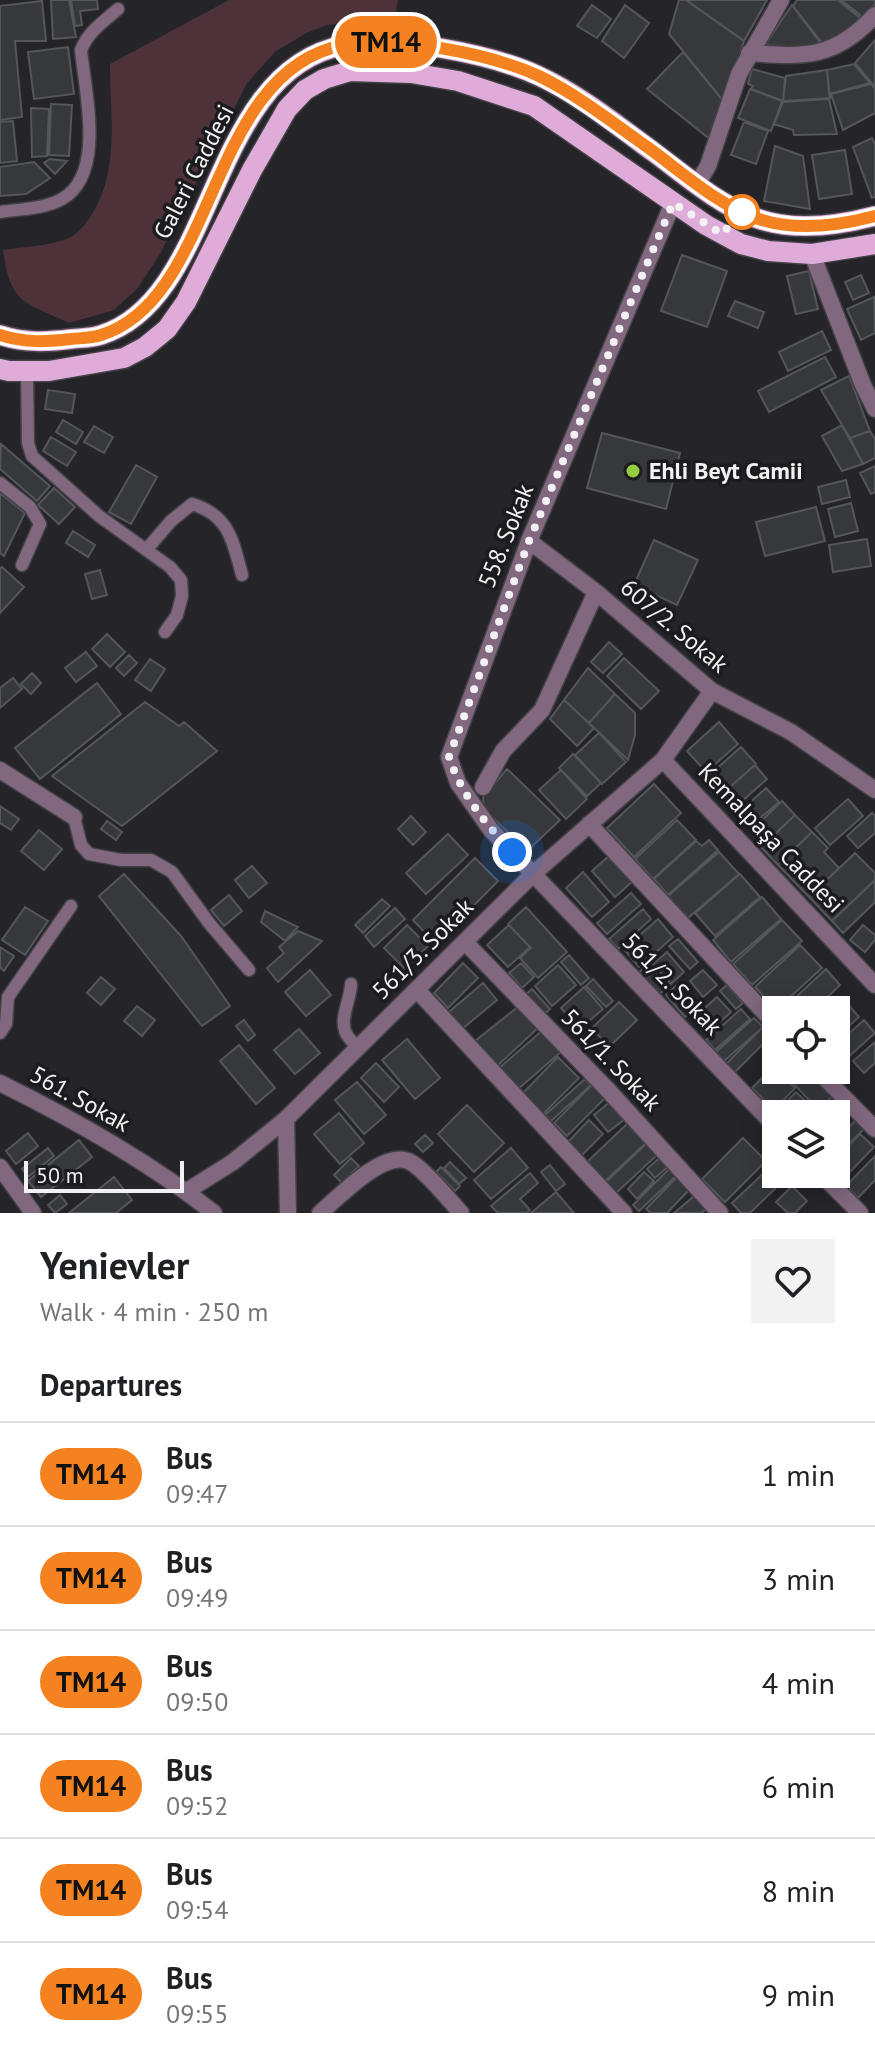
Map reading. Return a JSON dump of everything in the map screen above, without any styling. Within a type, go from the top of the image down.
[{"type":"main road","name":"Galeri Caddesi","points":[[0,335],[22,342],[43,342],[100,335],[120,327],[140,312],[166,281],[262,99],[281,75],[300,61],[340,45],[382,42],[429,47],[530,72],[586,105],[697,184],[759,219],[811,227],[875,216]]},
{"type":"main road","points":[[0,369],[27,371],[90,366],[124,358],[167,329],[186,302],[252,170],[287,109],[305,90],[324,79],[350,71],[411,73],[458,81],[534,106],[673,203],[741,244],[768,251],[812,254],[875,244]]},
{"type":"street","points":[[697,184],[708,166],[739,74],[781,0]]},
{"type":"street","points":[[749,53],[793,56],[831,49],[857,35],[875,15]]},
{"type":"street","name":"558. Sokak","points":[[533,874],[491,830],[458,783],[449,757],[529,541],[673,203]]},
{"type":"street","points":[[812,254],[875,409]]},
{"type":"street","name":"607/2. Sokak","points":[[529,541],[596,592],[712,691],[791,732],[875,790]]},
{"type":"street","points":[[483,787],[503,751],[542,710],[596,592]]},
{"type":"street","name":"561/3. Sokak","points":[[187,1191],[233,1162],[286,1119],[533,874],[663,760],[712,691]]},
{"type":"street","name":"Kemalpaşa Caddesi","points":[[663,760],[875,985]]},
{"type":"street","points":[[0,770],[74,817]]},
{"type":"street","points":[[589,824],[762,1010]]},
{"type":"street","name":"561/2. Sokak","points":[[533,874],[762,1112]]},
{"type":"street","name":"561/1. Sokak","points":[[465,942],[606,1088],[720,1213]]},
{"type":"street","points":[[417,990],[624,1213]]},
{"type":"street","name":"561. Sokak","points":[[0,1083],[73,1120],[187,1191],[214,1213]]},
{"type":"street","points":[[831,1084],[875,1129]]},
{"type":"street","points":[[286,1119],[288,1213]]},
{"type":"street","points":[[320,1213],[366,1173],[393,1158],[410,1161],[461,1213]]},
{"type":"street","points":[[0,1167],[33,1213]]},
{"type":"street","points":[[835,1188],[860,1213]]},
{"type":"lane","points":[[0,212],[42,206],[61,199],[82,178],[90,145],[81,50],[95,28],[118,9]]},
{"type":"lane","points":[[27,371],[28,443],[32,456],[99,516],[170,567],[181,580],[182,596],[177,615],[165,632]]},
{"type":"lane","points":[[0,483],[30,507],[40,524],[22,565]]},
{"type":"lane","points":[[146,550],[171,521],[192,504],[208,509],[230,533],[242,575]]},
{"type":"lane","points":[[74,817],[81,845],[89,854],[121,860],[151,860],[172,872],[209,923],[249,970]]},
{"type":"lane","points":[[0,1033],[6,1024],[4,994],[71,906]]},
{"type":"lane","points":[[351,984],[351,996],[344,1017],[345,1031],[358,1048]]},
{"type":"shaded area","points":[[229,0],[398,0],[395,18],[327,25],[306,33],[275,52],[247,83],[160,254],[137,289],[114,310],[69,323],[30,305],[10,282],[3,250],[69,238],[91,216],[100,199],[110,162],[110,64]]},
{"type":"building","points":[[51,0],[69,0],[76,37],[53,39]]},
{"type":"building","points":[[71,0],[97,0],[98,9],[80,11],[82,25],[75,26]]},
{"type":"building","points":[[679,0],[686,0],[744,41],[725,103],[669,34]]},
{"type":"building","points":[[686,0],[767,0],[744,41]]},
{"type":"building","points":[[797,0],[838,0],[864,21],[845,35],[823,44],[793,6]]},
{"type":"building","points":[[841,0],[875,0],[875,4],[864,18]]},
{"type":"building","points":[[42,1],[46,41],[15,41],[22,117],[0,120],[0,6]]},
{"type":"building","points":[[592,5],[611,19],[597,38],[577,26]]},
{"type":"building","points":[[625,5],[649,23],[624,58],[602,41]]},
{"type":"building","points":[[792,5],[821,44],[801,49],[765,45]]},
{"type":"building","points":[[875,40],[875,87],[855,63]]},
{"type":"building","points":[[68,47],[74,94],[34,99],[28,52]]},
{"type":"building","points":[[683,52],[725,103],[711,140],[647,89]]},
{"type":"building","points":[[854,64],[870,83],[829,94],[827,70]]},
{"type":"building","points":[[752,69],[785,78],[783,101],[751,89],[753,86],[748,84]]},
{"type":"building","points":[[827,70],[830,98],[783,101],[786,76]]},
{"type":"building","points":[[871,84],[875,89],[875,113],[843,130],[831,94]]},
{"type":"building","points":[[750,89],[782,101],[771,131],[738,118]]},
{"type":"building","points":[[829,99],[837,134],[794,135],[793,130],[774,124],[783,102]]},
{"type":"building","points":[[51,104],[72,105],[69,156],[49,155]]},
{"type":"building","points":[[31,108],[49,109],[47,156],[32,157]]},
{"type":"building","points":[[13,121],[17,161],[0,163],[0,122]]},
{"type":"building","points":[[744,122],[768,131],[756,164],[731,155]]},
{"type":"building","points":[[872,138],[875,144],[875,197],[872,198],[853,147]]},
{"type":"building","points":[[775,146],[803,156],[810,209],[764,201]]},
{"type":"building","points":[[845,150],[852,194],[819,199],[812,155]]},
{"type":"building","points":[[50,159],[67,161],[55,174],[44,163]]},
{"type":"building","points":[[34,162],[50,178],[26,194],[0,196],[0,167]]},
{"type":"building","points":[[682,255],[727,271],[707,327],[661,311]]},
{"type":"building","points":[[809,271],[818,309],[796,314],[787,276]]},
{"type":"building","points":[[861,275],[869,293],[853,300],[845,282]]},
{"type":"building","points":[[874,297],[875,333],[861,340],[847,309]]},
{"type":"building","points":[[735,301],[764,312],[758,328],[728,316]]},
{"type":"building","points":[[822,331],[831,350],[788,371],[779,352]]},
{"type":"building","points":[[825,357],[836,377],[769,412],[758,391]]},
{"type":"building","points":[[849,376],[870,431],[850,438],[821,390]]},
{"type":"building","points":[[48,390],[75,394],[72,413],[45,409]]},
{"type":"building","points":[[63,420],[83,432],[76,444],[56,432]]},
{"type":"building","points":[[842,425],[863,464],[842,471],[822,436]]},
{"type":"building","points":[[94,426],[113,437],[104,453],[84,442]]},
{"type":"building","points":[[870,431],[875,439],[875,458],[863,464],[850,438]]},
{"type":"building","name":"Ehli Beyt Camii","points":[[602,433],[680,453],[666,509],[587,488]]},
{"type":"building","points":[[51,437],[76,452],[67,466],[43,451]]},
{"type":"building","points":[[1,444],[50,486],[37,501],[0,469]]},
{"type":"building","points":[[136,465],[157,477],[131,524],[109,512]]},
{"type":"building","points":[[875,466],[875,492],[871,494],[860,473]]},
{"type":"building","points":[[846,480],[850,497],[822,504],[818,487]]},
{"type":"building","points":[[54,488],[75,507],[59,524],[38,505]]},
{"type":"building","points":[[0,493],[25,513],[4,556],[0,553]]},
{"type":"building","points":[[851,503],[858,531],[835,537],[828,509]]},
{"type":"building","points":[[816,507],[825,541],[765,556],[756,522]]},
{"type":"building","points":[[73,531],[95,545],[88,557],[66,543]]},
{"type":"building","points":[[867,539],[871,566],[833,572],[829,545]]},
{"type":"building","points":[[654,540],[698,560],[677,605],[634,585]]},
{"type":"building","points":[[2,567],[24,587],[0,613],[0,569]]},
{"type":"building","points":[[100,570],[107,595],[92,599],[85,574]]},
{"type":"building","points":[[107,634],[125,652],[110,667],[92,649]]},
{"type":"building","points":[[609,642],[622,654],[603,673],[591,662]]},
{"type":"building","points":[[86,652],[97,666],[76,682],[65,668]]},
{"type":"building","points":[[129,655],[137,663],[124,676],[116,668]]},
{"type":"building","points":[[624,658],[659,691],[641,709],[607,676]]},
{"type":"building","points":[[150,659],[165,669],[151,691],[135,680]]},
{"type":"building","points":[[588,668],[615,694],[589,723],[564,700]]},
{"type":"building","points":[[32,673],[41,683],[31,694],[21,684]]},
{"type":"building","points":[[13,678],[22,689],[0,708],[0,688]]},
{"type":"building","points":[[97,683],[121,714],[40,779],[15,748]]},
{"type":"building","points":[[615,694],[635,713],[635,735],[628,760],[589,723]]},
{"type":"building","points":[[564,700],[594,728],[577,746],[550,719]]},
{"type":"building","points":[[145,702],[179,726],[184,722],[217,751],[122,826],[52,776]]},
{"type":"building","points":[[719,722],[738,744],[706,772],[687,751]]},
{"type":"building","points":[[599,733],[626,762],[602,784],[575,755]]},
{"type":"building","points":[[741,747],[756,764],[720,796],[705,779]]},
{"type":"building","points":[[573,754],[601,783],[587,796],[559,768]]},
{"type":"building","points":[[755,765],[767,779],[732,810],[720,796]]},
{"type":"building","points":[[507,769],[560,820],[527,851],[484,809],[483,797]]},
{"type":"building","points":[[561,770],[587,799],[566,819],[539,790]]},
{"type":"building","points":[[654,784],[681,813],[634,857],[607,828]]},
{"type":"building","points":[[766,788],[779,802],[750,827],[738,813]]},
{"type":"building","points":[[848,799],[863,816],[830,845],[815,828]]},
{"type":"building","points":[[782,801],[795,815],[764,845],[751,831]]},
{"type":"building","points":[[0,806],[19,819],[11,830],[0,823]]},
{"type":"building","points":[[872,813],[875,816],[875,833],[858,848],[847,836]]},
{"type":"building","points":[[795,815],[812,832],[778,865],[761,847]]},
{"type":"building","points":[[411,816],[426,832],[413,845],[398,829]]},
{"type":"building","points":[[677,820],[696,840],[653,879],[635,859]]},
{"type":"building","points":[[107,821],[122,832],[116,840],[101,829]]},
{"type":"building","points":[[39,830],[62,849],[44,870],[21,851]]},
{"type":"building","points":[[812,832],[828,848],[824,852],[839,868],[809,897],[778,865]]},
{"type":"building","points":[[448,834],[468,855],[426,894],[406,873]]},
{"type":"building","points":[[709,840],[718,850],[668,895],[654,879],[696,841],[702,846]]},
{"type":"building","points":[[719,852],[739,874],[688,918],[668,896]]},
{"type":"building","points":[[855,853],[875,873],[875,880],[832,921],[809,897]]},
{"type":"building","points":[[610,855],[633,881],[615,897],[592,871]]},
{"type":"building","points":[[475,858],[498,881],[436,944],[413,920]]},
{"type":"building","points":[[252,866],[267,883],[249,898],[235,880]]},
{"type":"building","points":[[583,872],[609,902],[592,917],[566,888]]},
{"type":"building","points":[[124,874],[181,936],[230,1006],[202,1026],[99,896]]},
{"type":"building","points":[[740,874],[760,897],[715,936],[695,913]]},
{"type":"building","points":[[875,880],[875,902],[843,933],[832,921]]},
{"type":"building","points":[[631,893],[641,904],[607,934],[597,923]]},
{"type":"building","points":[[229,895],[242,911],[224,926],[211,910]]},
{"type":"building","points":[[762,897],[781,919],[731,962],[713,940]]},
{"type":"building","points":[[382,899],[390,906],[363,933],[355,925]]},
{"type":"building","points":[[25,907],[48,921],[25,955],[2,940]]},
{"type":"building","points":[[526,907],[567,952],[538,978],[520,958],[531,948],[508,924]]},
{"type":"building","points":[[395,908],[405,919],[374,947],[365,936]]},
{"type":"building","points":[[643,909],[651,919],[618,949],[609,939]]},
{"type":"building","points":[[265,911],[298,927],[285,941],[261,922]]},
{"type":"building","points":[[658,919],[673,937],[639,967],[624,949]]},
{"type":"building","points":[[782,920],[802,941],[752,985],[733,964]]},
{"type":"building","points":[[407,925],[428,946],[405,969],[384,948]]},
{"type":"building","points":[[509,925],[530,947],[508,967],[487,945]]},
{"type":"building","points":[[863,925],[875,935],[875,940],[865,952],[850,940]]},
{"type":"building","points":[[298,931],[322,941],[278,982],[267,968],[284,953],[279,947]]},
{"type":"building","points":[[678,939],[698,962],[690,969],[669,946]]},
{"type":"building","points":[[800,945],[822,968],[791,996],[763,996],[755,987]]},
{"type":"building","points":[[0,947],[14,956],[4,971],[0,967]]},
{"type":"building","points":[[667,952],[684,972],[671,984],[653,964]]},
{"type":"building","points":[[569,955],[589,978],[581,985],[561,962]]},
{"type":"building","points":[[463,963],[478,978],[448,1008],[434,993]]},
{"type":"building","points":[[521,963],[534,977],[522,988],[509,973]]},
{"type":"building","points":[[558,965],[576,985],[552,1006],[535,986]]},
{"type":"building","points":[[648,965],[668,987],[659,994],[639,972]]},
{"type":"building","points":[[826,969],[840,985],[829,996],[797,996]]},
{"type":"building","points":[[310,970],[331,995],[306,1016],[285,992]]},
{"type":"building","points":[[703,970],[717,985],[703,997],[690,981]]},
{"type":"building","points":[[101,977],[115,989],[101,1005],[87,993]]},
{"type":"building","points":[[593,979],[613,1001],[606,1007],[586,986]]},
{"type":"building","points":[[483,983],[497,1000],[462,1029],[449,1012]]},
{"type":"building","points":[[678,984],[698,1006],[685,1017],[666,995]]},
{"type":"building","points":[[727,985],[743,1003],[736,1009],[720,991]]},
{"type":"building","points":[[584,987],[603,1009],[580,1029],[561,1008]]},
{"type":"building","points":[[532,989],[550,1009],[542,1016],[524,996]]},
{"type":"building","points":[[717,997],[731,1012],[709,1032],[695,1017]]},
{"type":"building","points":[[619,1002],[637,1020],[609,1047],[592,1028]]},
{"type":"building","points":[[137,1006],[155,1020],[142,1036],[124,1021]]},
{"type":"building","points":[[519,1006],[538,1028],[496,1067],[475,1041]]},
{"type":"building","points":[[850,1007],[859,1017],[850,1025]]},
{"type":"building","points":[[741,1009],[750,1019],[715,1050],[706,1040]]},
{"type":"building","points":[[754,1018],[762,1026],[724,1061],[716,1052]]},
{"type":"building","points":[[244,1020],[255,1035],[248,1041],[236,1026]]},
{"type":"building","points":[[864,1020],[875,1033],[850,1056],[850,1032]]},
{"type":"building","points":[[762,1028],[762,1045],[731,1076],[723,1067]]},
{"type":"building","points":[[299,1029],[320,1053],[295,1074],[274,1050]]},
{"type":"building","points":[[542,1031],[561,1052],[518,1089],[499,1068]]},
{"type":"building","points":[[407,1039],[440,1078],[415,1099],[382,1060]]},
{"type":"building","points":[[875,1042],[875,1063],[864,1073],[853,1061]]},
{"type":"building","points":[[239,1045],[275,1088],[256,1104],[220,1061]]},
{"type":"building","points":[[558,1057],[579,1078],[543,1114],[522,1094]]},
{"type":"building","points":[[376,1063],[399,1087],[384,1102],[361,1078]]},
{"type":"building","points":[[762,1078],[762,1084],[791,1084],[795,1088],[784,1100],[764,1100],[752,1088]]},
{"type":"building","points":[[585,1079],[591,1085],[551,1121],[545,1115]]},
{"type":"building","points":[[357,1082],[386,1115],[364,1134],[335,1100]]},
{"type":"building","points":[[794,1084],[822,1084],[833,1096],[829,1100],[809,1100]]},
{"type":"building","points":[[592,1085],[605,1098],[567,1136],[554,1123]]},
{"type":"building","points":[[796,1092],[804,1100],[788,1100]]},
{"type":"building","points":[[611,1101],[625,1119],[608,1132],[594,1115]]},
{"type":"building","points":[[467,1105],[504,1143],[474,1172],[438,1134]]},
{"type":"building","points":[[339,1113],[364,1143],[340,1164],[314,1134]]},
{"type":"building","points":[[589,1120],[603,1134],[581,1156],[567,1143]]},
{"type":"building","points":[[630,1121],[648,1141],[604,1182],[586,1163]]},
{"type":"building","points":[[855,1121],[864,1129],[850,1142],[850,1126]]},
{"type":"building","points":[[28,1133],[38,1146],[16,1164],[6,1151]]},
{"type":"building","points":[[860,1134],[874,1147],[850,1172],[850,1144]]},
{"type":"building","points":[[425,1135],[433,1143],[423,1152],[415,1144]]},
{"type":"building","points":[[743,1138],[762,1157],[762,1165],[725,1202],[702,1179]]},
{"type":"building","points":[[79,1140],[92,1157],[41,1197],[28,1181]]},
{"type":"building","points":[[646,1144],[657,1155],[615,1194],[605,1183]]},
{"type":"building","points":[[48,1148],[54,1156],[28,1177],[22,1169]]},
{"type":"building","points":[[511,1148],[528,1168],[491,1199],[474,1180]]},
{"type":"building","points":[[663,1155],[671,1164],[655,1178],[647,1169]]},
{"type":"building","points":[[875,1156],[875,1180],[858,1198],[848,1188],[850,1182]]},
{"type":"building","points":[[351,1158],[359,1166],[342,1183],[334,1175]]},
{"type":"building","points":[[450,1162],[466,1178],[459,1184],[444,1168]]},
{"type":"building","points":[[550,1165],[565,1184],[556,1191],[541,1172]]},
{"type":"building","points":[[441,1167],[460,1186],[455,1191],[436,1172]]},
{"type":"building","points":[[671,1167],[678,1174],[639,1211],[633,1205]]},
{"type":"building","points":[[644,1172],[654,1181],[637,1199],[628,1189]]},
{"type":"building","points":[[530,1173],[538,1183],[520,1199],[530,1210],[527,1213],[498,1213],[491,1206]]},
{"type":"building","points":[[762,1175],[762,1188],[776,1188],[750,1213],[741,1213],[732,1203]]},
{"type":"building","points":[[114,1177],[132,1200],[116,1213],[69,1213]]},
{"type":"building","points":[[677,1177],[690,1189],[667,1213],[651,1213],[646,1209]]},
{"type":"building","points":[[790,1188],[794,1188],[807,1201],[795,1213],[788,1213],[776,1202]]},
{"type":"building","points":[[556,1192],[574,1213],[531,1213]]},
{"type":"building","points":[[699,1192],[710,1206],[701,1213],[674,1213]]},
{"type":"building","points":[[60,1195],[67,1204],[55,1213],[48,1205]]},
{"type":"bus line","name":"TM14","points":[[0,335],[22,342],[100,335],[120,327],[140,312],[166,281],[246,125],[281,75],[321,51],[360,42],[403,43],[442,49],[508,65],[540,77],[586,105],[697,184],[759,219],[811,227],[875,216]]},
{"type":"place","name":"Ehli Beyt Camii","points":[[633,471]]},
{"type":"route","points":[[512,852],[491,830],[458,783],[449,757],[529,541],[673,203],[722,234],[742,212]]}]
